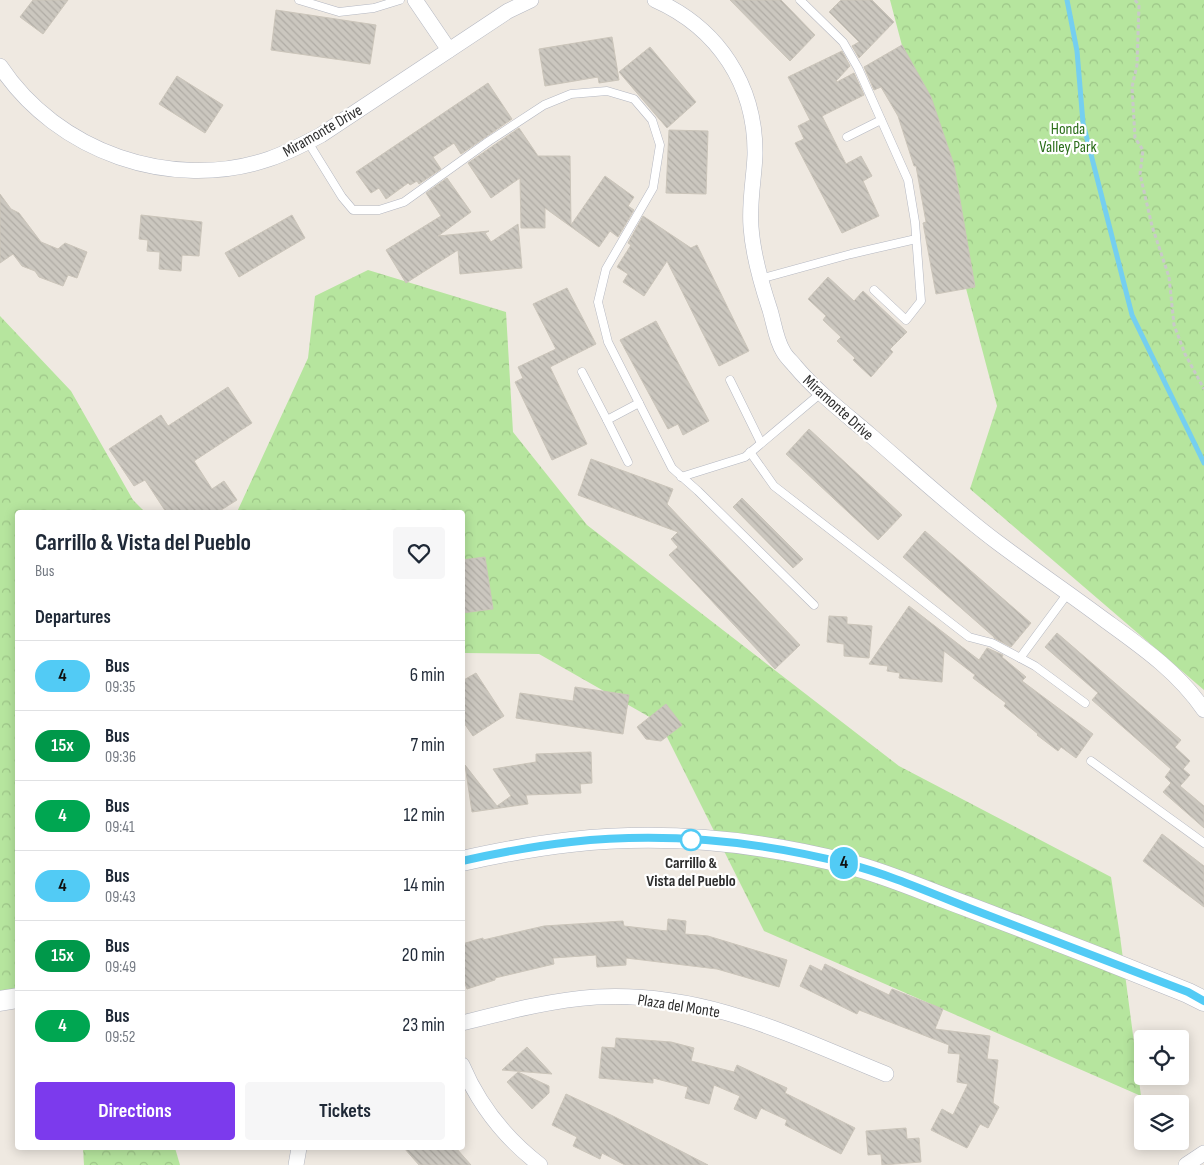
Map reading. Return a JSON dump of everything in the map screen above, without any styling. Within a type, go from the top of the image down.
[{"type":"main road","points":[[465,860],[518,849],[563,843],[641,838],[701,840],[756,845],[797,852],[850,864],[903,882],[1059,941],[1188,992],[1204,1001]]},
{"type":"main road","points":[[0,1002],[15,999]]},
{"type":"street","points":[[415,0],[449,50]]},
{"type":"street","name":"Miramonte Drive","points":[[0,66],[29,102],[50,120],[77,138],[122,159],[154,167],[179,170],[212,170],[269,159],[308,142],[508,11],[530,0]]},
{"type":"street","name":"Miramonte Drive","points":[[655,0],[673,4],[701,29],[722,51],[744,90],[754,134],[755,157],[750,202],[751,228],[756,263],[782,350],[812,386],[996,542],[1150,652],[1174,674],[1204,710]]},
{"type":"street","name":"Plaza del Monte","points":[[465,1022],[556,1002],[597,997],[638,997],[666,1000],[706,1006],[733,1013],[886,1074]]},
{"type":"street","points":[[465,1071],[483,1106],[503,1132],[540,1165]]},
{"type":"street","points":[[296,1165],[299,1150]]},
{"type":"street","points":[[1186,1165],[1204,1152]]},
{"type":"lane","points":[[299,0],[338,12],[374,8],[400,0]]},
{"type":"lane","points":[[800,0],[843,42],[858,68],[908,180],[916,239],[921,300],[906,320],[874,290]]},
{"type":"lane","points":[[308,142],[342,197],[353,210],[379,210],[404,202],[489,140],[544,105],[571,94],[607,91],[634,99],[652,120],[660,146],[653,188],[606,269],[598,302],[608,342],[672,468],[698,491],[814,605]]},
{"type":"lane","points":[[847,137],[882,120]]},
{"type":"lane","points":[[760,279],[851,254],[916,239]]},
{"type":"lane","points":[[582,372],[628,462]]},
{"type":"lane","points":[[730,380],[761,443]]},
{"type":"lane","points":[[681,477],[745,457],[821,393]]},
{"type":"lane","points":[[607,420],[639,403]]},
{"type":"lane","points":[[750,452],[774,486],[969,638],[992,643],[1035,666],[1084,703]]},
{"type":"lane","points":[[1020,658],[1068,593]]},
{"type":"lane","points":[[1091,761],[1202,843],[1204,842]]},
{"type":"path","points":[[1135,0],[1139,5],[1137,65],[1132,86],[1135,138],[1143,150],[1140,174],[1152,226],[1168,277],[1174,325],[1185,354],[1204,389]]},
{"type":"green space","name":"Honda Valley Park","points":[[890,0],[1204,0],[1204,690],[970,489],[997,406]]},
{"type":"green space","points":[[368,270],[506,312],[513,432],[587,525],[899,766],[1111,877],[1134,1043],[1134,1085],[1140,1085],[1141,1095],[764,931],[660,723],[539,654],[465,653],[465,510],[238,510],[308,358],[315,296]]},
{"type":"green space","points":[[0,316],[71,391],[133,500],[143,510],[15,510],[15,998],[0,1001]]},
{"type":"green space","points":[[83,1150],[176,1150],[180,1165],[84,1165]]},
{"type":"building","points":[[33,0],[68,0],[43,34],[20,17]]},
{"type":"building","points":[[730,0],[781,0],[815,35],[790,61]]},
{"type":"building","points":[[841,0],[872,0],[894,22],[859,58],[852,46],[859,42],[829,12]]},
{"type":"building","points":[[276,10],[376,25],[370,64],[271,50]]},
{"type":"building","points":[[612,37],[619,80],[599,83],[598,77],[545,86],[539,49]]},
{"type":"building","points":[[902,45],[931,97],[954,165],[975,287],[936,294],[923,223],[926,222],[916,166],[914,166],[898,116],[881,87],[874,90],[864,67]]},
{"type":"building","points":[[650,47],[696,102],[667,128],[619,72]]},
{"type":"building","points":[[842,51],[850,66],[836,81],[854,73],[864,95],[822,116],[846,164],[861,156],[872,176],[863,181],[879,216],[842,233],[795,143],[804,139],[798,126],[810,120],[788,77]]},
{"type":"building","points":[[177,76],[223,105],[205,133],[159,104]]},
{"type":"building","points":[[488,83],[512,119],[461,154],[454,143],[433,157],[441,169],[419,184],[417,181],[410,185],[408,183],[386,199],[379,188],[371,193],[356,172]]},
{"type":"building","points":[[519,128],[538,156],[570,156],[571,225],[605,176],[634,197],[628,206],[634,210],[618,237],[610,231],[599,247],[545,208],[545,228],[521,228],[520,178],[491,198],[468,163]]},
{"type":"building","points":[[669,130],[708,131],[706,194],[666,193]]},
{"type":"building","points":[[447,178],[471,212],[438,236],[489,231],[485,233],[491,242],[518,224],[522,268],[460,274],[458,250],[406,283],[386,250],[441,216],[426,193]]},
{"type":"building","points":[[0,194],[11,209],[19,213],[41,242],[58,249],[65,243],[87,252],[77,278],[68,275],[63,286],[39,277],[35,271],[22,266],[13,254],[0,263]]},
{"type":"building","points":[[141,215],[202,222],[199,256],[182,255],[181,271],[159,269],[160,252],[147,251],[148,240],[139,239]]},
{"type":"building","points":[[292,215],[305,238],[239,277],[225,253]]},
{"type":"building","points":[[643,216],[691,248],[697,245],[749,351],[719,366],[667,261],[644,296],[623,282],[628,274],[617,267],[631,245],[628,243]]},
{"type":"building","points":[[828,277],[854,301],[863,291],[907,332],[890,349],[893,352],[871,377],[837,341],[841,337],[823,320],[826,316],[808,299]]},
{"type":"building","points":[[567,288],[596,344],[550,367],[587,444],[552,460],[515,382],[523,378],[518,367],[556,349],[533,304]]},
{"type":"building","points":[[656,321],[709,421],[683,435],[678,424],[668,429],[620,340]]},
{"type":"building","points":[[228,387],[252,423],[194,461],[212,489],[224,481],[237,500],[221,510],[165,510],[145,480],[134,486],[109,449],[161,415],[168,426]]},
{"type":"building","points":[[809,429],[902,515],[878,540],[786,454]]},
{"type":"building","points":[[591,459],[673,489],[667,504],[800,645],[775,669],[669,555],[678,547],[671,539],[678,532],[578,495]]},
{"type":"building","points":[[742,498],[803,559],[793,568],[733,507]]},
{"type":"building","points":[[925,531],[1031,623],[1011,647],[994,638],[903,557]]},
{"type":"building","points":[[485,557],[493,609],[465,613],[465,560]]},
{"type":"building","points":[[909,606],[979,660],[987,648],[1003,655],[1002,657],[1026,677],[1022,681],[1093,734],[1076,758],[1061,747],[1058,751],[1037,735],[1004,706],[1006,703],[973,678],[975,675],[944,651],[942,682],[899,678],[900,673],[887,671],[888,666],[869,664]]},
{"type":"building","points":[[829,616],[847,617],[847,624],[872,626],[869,658],[844,656],[844,644],[827,642]]},
{"type":"building","points":[[1057,633],[1181,740],[1175,747],[1190,761],[1183,769],[1190,775],[1180,786],[1204,806],[1204,828],[1163,792],[1171,783],[1165,777],[1171,769],[1092,700],[1098,693],[1045,647]]},
{"type":"building","points":[[476,673],[504,716],[473,736],[465,724],[465,679]]},
{"type":"building","points":[[575,687],[629,695],[623,734],[516,718],[520,693],[573,701]]},
{"type":"building","points":[[666,704],[682,725],[661,741],[646,739],[637,727]]},
{"type":"building","points":[[591,752],[592,783],[580,784],[581,793],[526,795],[528,804],[472,812],[465,765],[497,806],[511,796],[493,769],[536,762],[536,754]]},
{"type":"building","points":[[1162,834],[1204,866],[1204,907],[1143,861]]},
{"type":"building","points":[[668,919],[686,921],[685,934],[708,936],[787,960],[779,987],[717,969],[626,958],[626,965],[597,967],[596,955],[553,958],[554,964],[495,978],[495,980],[467,989],[465,983],[465,943],[483,938],[483,940],[544,926],[623,921],[624,926],[667,931]]},
{"type":"building","points":[[825,964],[889,995],[892,989],[943,1009],[935,1029],[990,1036],[987,1059],[998,1060],[993,1103],[999,1107],[988,1128],[980,1124],[967,1148],[931,1130],[942,1109],[953,1115],[968,1084],[957,1082],[960,1054],[948,1053],[949,1045],[859,1010],[857,1014],[800,986],[810,965],[822,971]]},
{"type":"building","points":[[616,1038],[671,1042],[694,1048],[691,1061],[734,1072],[737,1065],[787,1088],[785,1093],[855,1128],[841,1154],[785,1125],[787,1120],[761,1108],[756,1119],[734,1109],[740,1096],[714,1085],[709,1104],[685,1098],[688,1087],[653,1078],[653,1083],[599,1078],[602,1047],[615,1048]]},
{"type":"building","points":[[527,1047],[552,1074],[502,1070]]},
{"type":"building","points":[[518,1072],[549,1086],[549,1093],[532,1109],[507,1082]]},
{"type":"building","points":[[566,1094],[708,1165],[625,1165],[602,1153],[600,1159],[573,1146],[577,1137],[552,1125]]},
{"type":"building","points":[[906,1128],[907,1139],[919,1138],[921,1162],[882,1165],[881,1154],[868,1155],[866,1131]]},
{"type":"building","points":[[406,1150],[458,1150],[471,1165],[419,1165]]},
{"type":"waterway","points":[[1067,0],[1077,51],[1083,123],[1132,315],[1204,463]]},
{"type":"bus line","name":"4","points":[[465,860],[518,849],[572,842],[641,838],[701,840],[756,845],[797,852],[850,864],[903,882],[1188,992],[1204,1001]]},
{"type":"place","name":"Carrillo & Vista del Pueblo","points":[[691,840]]}]
